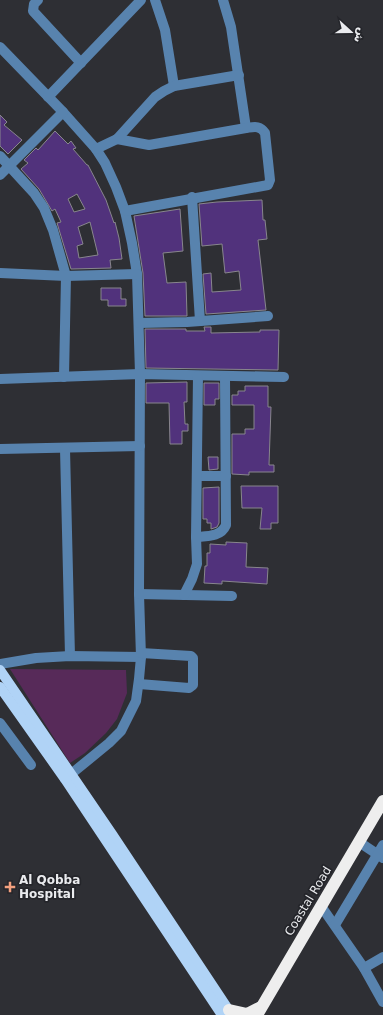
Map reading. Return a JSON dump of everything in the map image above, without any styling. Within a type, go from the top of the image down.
[{"type":"highway","name":"Coastal Road","points":[[259,1010],[383,801]]},
{"type":"highway","points":[[228,1013],[246,1014],[259,1010]]},
{"type":"main road","points":[[0,670],[67,776]]},
{"type":"main road","points":[[0,687],[112,834],[228,1013]]},
{"type":"street","points":[[38,0],[34,4],[33,11],[81,63]]},
{"type":"street","points":[[48,97],[142,0]]},
{"type":"street","points":[[155,0],[165,30],[174,86]]},
{"type":"street","points":[[223,0],[231,27],[246,128]]},
{"type":"street","points":[[0,47],[96,149],[105,163],[125,211],[137,274],[140,374],[139,594],[141,655],[139,684],[136,701],[121,731],[109,743],[67,776]]},
{"type":"street","points":[[96,149],[117,140],[155,97],[164,90],[174,86],[239,75]]},
{"type":"street","points":[[0,176],[62,112]]},
{"type":"street","points":[[117,140],[149,144],[259,127],[263,129],[265,133],[270,182],[268,184],[192,197],[125,211]]},
{"type":"street","points":[[0,156],[34,193],[44,208],[53,230],[66,276],[64,378]]},
{"type":"street","points":[[192,197],[200,321]]},
{"type":"street","points":[[0,273],[66,276],[137,274]]},
{"type":"street","points":[[139,324],[268,316]]},
{"type":"street","points":[[0,379],[64,378],[140,374],[225,377],[284,377]]},
{"type":"street","points":[[184,595],[197,564],[196,476],[198,376]]},
{"type":"street","points":[[196,538],[220,534],[226,525],[225,377]]},
{"type":"street","points":[[0,449],[140,446]]},
{"type":"street","points":[[65,448],[70,656]]},
{"type":"street","points":[[196,476],[226,476]]},
{"type":"street","points":[[139,594],[232,596]]},
{"type":"street","points":[[0,664],[36,658],[70,656],[141,655],[191,656],[193,658],[194,685],[189,688],[139,684]]},
{"type":"street","points":[[1,727],[31,765]]},
{"type":"street","points":[[336,925],[381,852],[359,842]]},
{"type":"street","points":[[322,906],[364,968],[383,1002]]},
{"type":"street","points":[[364,968],[383,957]]},
{"type":"shaded area","points":[[10,669],[126,670],[127,693],[117,719],[106,733],[85,753],[70,763]]},
{"type":"building","points":[[0,115],[7,122],[4,125],[22,140],[8,154],[0,146]]},
{"type":"building","points":[[55,131],[68,144],[71,141],[76,148],[73,149],[88,165],[106,200],[114,223],[115,222],[119,238],[122,259],[110,260],[111,268],[71,269],[57,223],[61,222],[55,209],[52,211],[39,189],[21,169],[28,163],[24,160],[36,148],[38,150]],"holes":[[[77,194],[85,209],[74,212],[68,199]],[[90,222],[98,255],[79,258],[77,246],[83,244],[78,227]]]},
{"type":"building","points":[[262,200],[263,220],[265,220],[267,239],[258,240],[266,310],[206,314],[203,274],[211,273],[212,292],[241,290],[239,271],[225,273],[222,244],[202,246],[199,204]]},
{"type":"building","points":[[180,209],[183,251],[163,253],[167,283],[186,282],[187,316],[145,316],[143,273],[134,216]]},
{"type":"building","points":[[101,288],[121,288],[121,299],[126,299],[126,306],[108,306],[108,300],[101,300]]},
{"type":"building","points":[[204,327],[211,327],[211,333],[279,330],[278,370],[146,368],[145,329],[186,329],[186,331],[205,331]]},
{"type":"building","points":[[187,382],[187,402],[184,402],[185,424],[188,424],[188,431],[182,431],[182,444],[170,444],[169,403],[146,403],[146,383]]},
{"type":"building","points":[[204,383],[219,383],[219,399],[215,399],[215,405],[204,405]]},
{"type":"building","points":[[245,386],[268,386],[268,407],[271,407],[269,465],[274,465],[274,472],[249,472],[249,475],[232,474],[232,434],[245,434],[245,429],[254,429],[254,405],[232,405],[232,395],[238,395],[238,391],[245,391]]},
{"type":"building","points":[[208,457],[218,457],[218,469],[209,470]]},
{"type":"building","points":[[241,486],[278,486],[278,523],[271,523],[271,529],[260,529],[262,508],[242,508]]},
{"type":"building","points":[[219,487],[219,523],[217,527],[211,529],[211,523],[207,523],[207,519],[203,519],[203,488]]},
{"type":"building","points":[[226,542],[247,543],[246,567],[268,568],[267,584],[222,581],[222,584],[204,583],[205,566],[207,566],[207,553],[210,553],[210,544],[226,545]]},
{"type":"place","name":"Al Qobba Hospital","points":[[10,887]]}]
